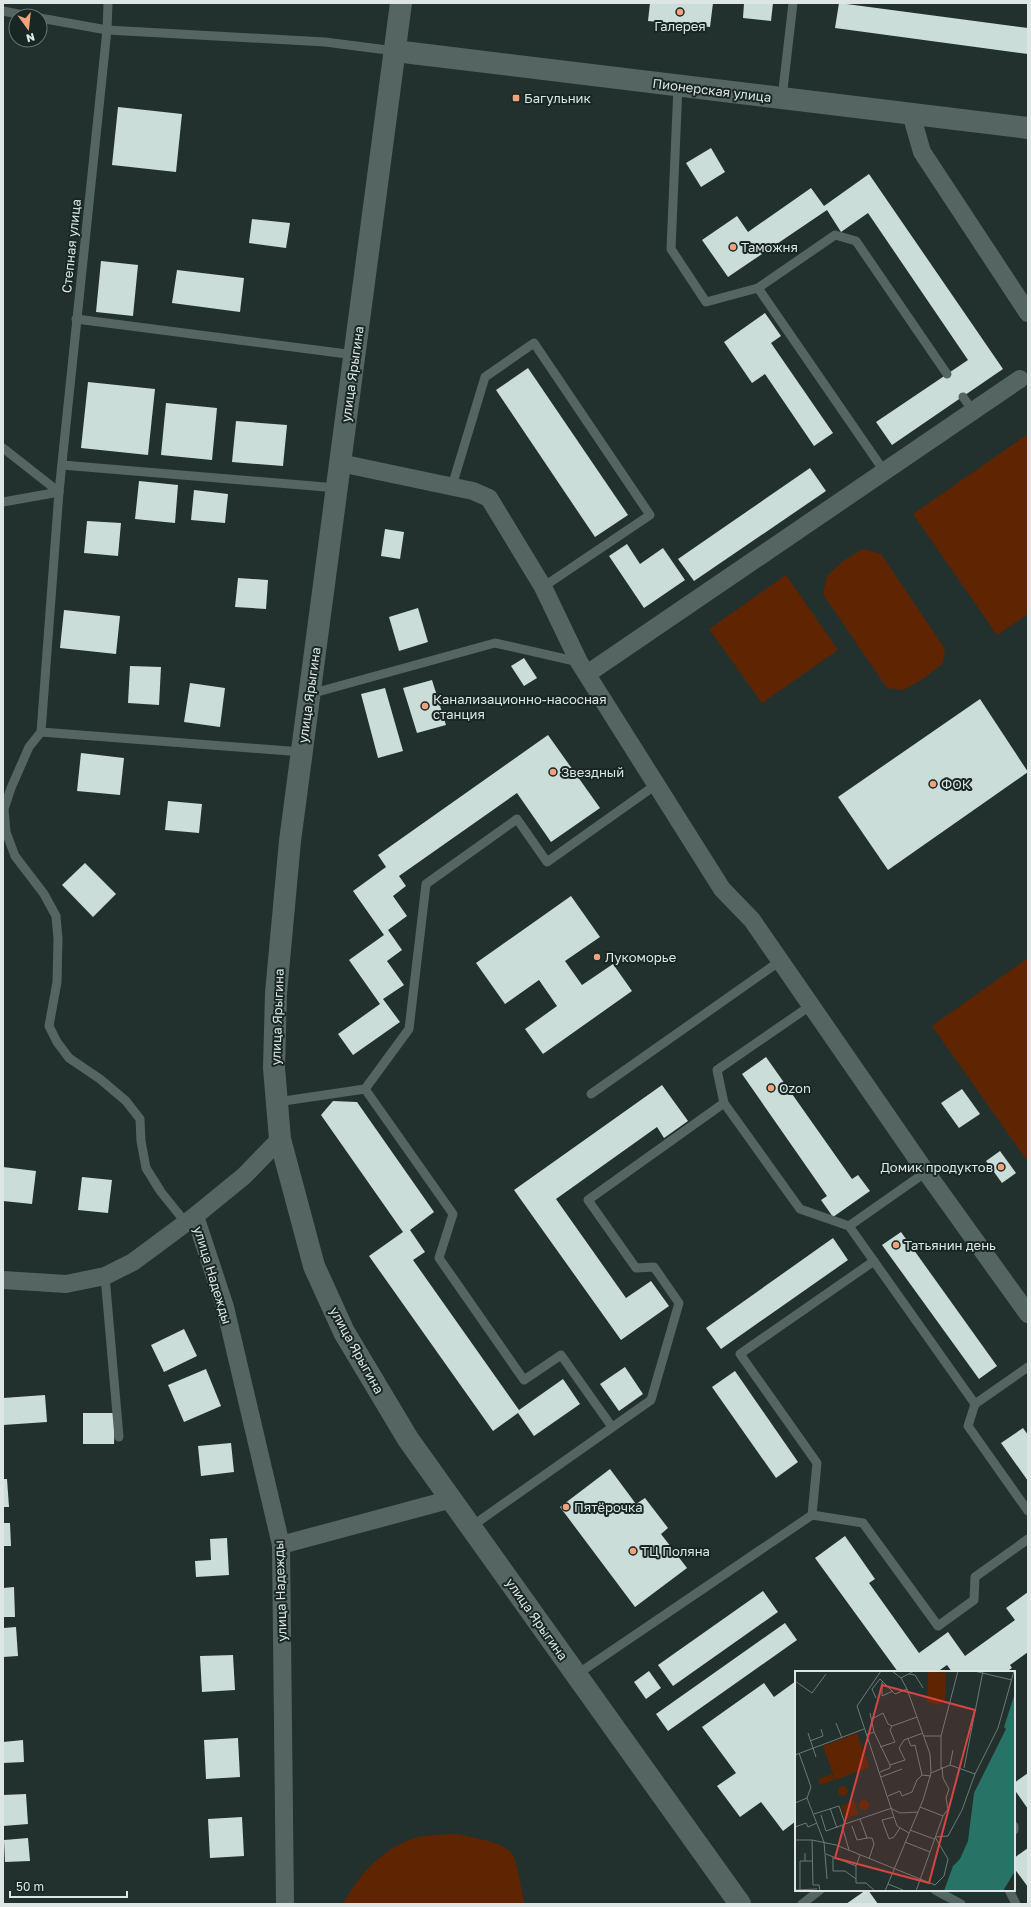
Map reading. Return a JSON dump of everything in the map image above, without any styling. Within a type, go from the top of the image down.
[{"type":"street","name":"улица Ярыгина","points":[[401,3],[290,841],[276,993],[274,1068],[280,1139],[314,1266],[344,1332],[408,1439],[472,1526],[576,1675],[740,1904]]},
{"type":"street","name":"Пионерская улица","points":[[395,51],[1028,128]]},
{"type":"street","points":[[911,114],[922,152],[1028,313]]},
{"type":"street","points":[[583,668],[884,471],[968,404],[1025,380]]},
{"type":"street","points":[[340,463],[452,486],[473,491],[489,498],[544,587],[583,668],[722,889],[752,920],[926,1172],[1028,1314]]},
{"type":"street","points":[[3,1280],[66,1284],[105,1276],[134,1262],[190,1220],[244,1176],[280,1139]]},
{"type":"street","name":"улица Надежды","points":[[190,1220],[225,1307],[281,1545],[285,1904]]},
{"type":"street","points":[[281,1545],[452,1499]]},
{"type":"lane","name":"Степная улица","points":[[41,732],[59,492],[107,30],[108,3]]},
{"type":"lane","points":[[782,98],[794,3]]},
{"type":"lane","points":[[48,19],[107,30],[325,42],[395,51]]},
{"type":"lane","points":[[678,86],[671,249],[706,302],[758,288],[835,235],[856,241],[947,374]]},
{"type":"lane","points":[[758,288],[884,471]]},
{"type":"lane","points":[[76,320],[355,355]]},
{"type":"lane","points":[[452,486],[485,376],[534,343],[650,515],[544,587]]},
{"type":"lane","points":[[3,448],[59,492]]},
{"type":"lane","points":[[62,465],[337,488]]},
{"type":"lane","points":[[3,502],[59,492]]},
{"type":"lane","points":[[310,694],[495,643],[583,668]]},
{"type":"lane","points":[[190,1220],[161,1192],[146,1168],[140,1141],[140,1119],[126,1101],[100,1079],[69,1058],[57,1042],[49,1026],[58,974],[58,939],[56,916],[44,894],[15,856],[6,832],[4,809],[11,788],[29,747],[41,732],[302,752]]},
{"type":"lane","points":[[277,1102],[365,1089],[409,1029],[426,884],[517,820],[547,862],[657,784]]},
{"type":"lane","points":[[591,1094],[780,961]]},
{"type":"lane","points":[[810,1006],[717,1070],[724,1103],[800,1209],[849,1226],[976,1404]]},
{"type":"lane","points":[[365,1089],[453,1214],[439,1258],[524,1380],[560,1354],[612,1427]]},
{"type":"lane","points":[[472,1526],[650,1400],[680,1303],[654,1267],[636,1268],[588,1200],[724,1103]]},
{"type":"lane","points":[[849,1226],[926,1172]]},
{"type":"lane","points":[[812,1515],[817,1463],[740,1354],[874,1261]]},
{"type":"lane","points":[[105,1276],[118,1437]]},
{"type":"lane","points":[[1028,1368],[976,1404],[968,1426],[1028,1511]]},
{"type":"lane","points":[[576,1675],[812,1515],[864,1523],[938,1626],[974,1600],[975,1577],[1028,1539]]},
{"type":"lane","points":[[802,1904],[819,1891]]},
{"type":"lane","points":[[937,1891],[961,1904]]},
{"type":"lane","points":[[1010,1891],[1016,1904]]},
{"type":"shaded area","points":[[1028,434],[1028,614],[997,635],[913,514]]},
{"type":"shaded area","points":[[863,549],[881,554],[945,649],[943,663],[923,679],[903,690],[887,688],[823,594],[827,576],[843,561]]},
{"type":"shaded area","points":[[786,575],[838,650],[762,703],[709,629]]},
{"type":"shaded area","points":[[1028,958],[1028,1162],[932,1026]]},
{"type":"shaded area","points":[[455,1834],[486,1840],[509,1850],[515,1859],[525,1904],[343,1904],[362,1875],[370,1866],[398,1845],[414,1838],[432,1835]]},
{"type":"building","name":"Галерея","points":[[650,3],[713,3],[710,27],[648,21]]},
{"type":"building","points":[[744,3],[773,3],[771,21],[743,18]]},
{"type":"building","points":[[839,3],[1028,28],[1028,54],[835,28]]},
{"type":"building","points":[[118,107],[182,114],[176,172],[112,165]]},
{"type":"building","points":[[711,148],[725,172],[701,187],[686,163]]},
{"type":"building","points":[[869,174],[1003,369],[892,445],[876,422],[968,360],[868,213],[841,232],[827,210],[728,277],[702,240],[737,216],[748,232],[811,188],[824,206]]},
{"type":"building","points":[[252,219],[290,223],[286,248],[249,243]]},
{"type":"building","points":[[101,261],[138,265],[133,316],[96,312]]},
{"type":"building","points":[[177,270],[244,278],[240,312],[172,303]]},
{"type":"building","points":[[765,313],[781,336],[771,343],[833,433],[814,446],[765,374],[752,383],[724,342]]},
{"type":"building","points":[[528,368],[628,515],[595,537],[496,390]]},
{"type":"building","points":[[88,382],[155,389],[148,455],[81,448]]},
{"type":"building","points":[[166,403],[217,408],[212,460],[161,455]]},
{"type":"building","points":[[236,421],[287,425],[283,466],[232,462]]},
{"type":"building","points":[[810,468],[826,491],[694,581],[678,559]]},
{"type":"building","points":[[139,481],[178,485],[175,523],[135,519]]},
{"type":"building","points":[[194,490],[228,494],[225,523],[191,520]]},
{"type":"building","points":[[87,521],[121,523],[118,556],[84,553]]},
{"type":"building","points":[[385,529],[404,532],[400,559],[381,556]]},
{"type":"building","points":[[627,544],[640,564],[663,548],[685,580],[644,608],[609,556]]},
{"type":"building","points":[[238,578],[268,580],[266,609],[235,607]]},
{"type":"building","points":[[418,608],[428,642],[399,651],[389,617]]},
{"type":"building","points":[[64,610],[120,616],[116,654],[60,648]]},
{"type":"building","points":[[524,658],[537,678],[524,686],[511,666]]},
{"type":"building","points":[[130,666],[161,667],[159,705],[128,703]]},
{"type":"building","name":"Канализационно-насосная станция","points":[[432,680],[446,725],[417,733],[403,688]]},
{"type":"building","points":[[190,683],[225,688],[220,727],[184,722]]},
{"type":"building","points":[[385,688],[403,751],[378,758],[361,694]]},
{"type":"building","name":"ФОК","points":[[980,699],[1028,772],[888,870],[838,797]]},
{"type":"building","points":[[548,735],[600,808],[551,842],[517,793],[399,876],[406,886],[393,896],[407,916],[388,930],[402,950],[387,961],[404,985],[383,999],[400,1022],[353,1055],[338,1034],[380,1004],[349,960],[384,935],[353,891],[386,867],[378,855]]},
{"type":"building","points":[[81,753],[124,758],[120,795],[77,791]]},
{"type":"building","points":[[168,801],[202,804],[199,833],[165,830]]},
{"type":"building","points":[[85,863],[116,894],[93,917],[62,885]]},
{"type":"building","points":[[571,896],[600,937],[565,961],[582,985],[613,964],[632,991],[543,1054],[525,1029],[557,1006],[539,980],[505,1004],[476,963]]},
{"type":"building","points":[[766,1057],[852,1179],[858,1175],[870,1191],[833,1217],[821,1200],[827,1196],[742,1074]]},
{"type":"building","points":[[662,1085],[688,1121],[664,1138],[657,1127],[556,1199],[626,1298],[651,1281],[669,1306],[621,1340],[514,1190]]},
{"type":"building","points":[[962,1089],[980,1114],[959,1128],[941,1103]]},
{"type":"building","points":[[333,1101],[357,1102],[434,1212],[410,1230],[425,1252],[413,1260],[519,1410],[563,1379],[580,1404],[534,1436],[518,1413],[493,1431],[369,1256],[403,1232],[321,1115]]},
{"type":"building","name":"Домик продуктов","points":[[1000,1151],[1016,1173],[1002,1183],[986,1161]]},
{"type":"building","points":[[3,1167],[36,1171],[32,1204],[3,1201]]},
{"type":"building","points":[[82,1177],[112,1180],[108,1213],[78,1210]]},
{"type":"building","points":[[901,1232],[997,1366],[979,1379],[882,1245]]},
{"type":"building","points":[[833,1238],[848,1260],[721,1349],[706,1328]]},
{"type":"building","points":[[184,1329],[197,1356],[164,1372],[151,1345]]},
{"type":"building","points":[[625,1367],[643,1394],[619,1411],[600,1384]]},
{"type":"building","points":[[206,1369],[221,1406],[184,1422],[168,1385]]},
{"type":"building","points":[[735,1371],[798,1462],[776,1478],[712,1387]]},
{"type":"building","points":[[45,1395],[47,1422],[3,1425],[3,1398]]},
{"type":"building","points":[[83,1413],[115,1413],[114,1444],[83,1444]]},
{"type":"building","points":[[1023,1428],[1028,1435],[1028,1481],[1001,1443]]},
{"type":"building","points":[[231,1443],[234,1472],[201,1476],[198,1446]]},
{"type":"building","name":"ТЦ Поляна","points":[[610,1469],[636,1504],[645,1498],[668,1528],[661,1534],[687,1568],[635,1607],[560,1507]]},
{"type":"building","points":[[3,1479],[7,1479],[9,1507],[3,1507]]},
{"type":"building","points":[[3,1523],[10,1523],[11,1546],[3,1546]]},
{"type":"building","points":[[845,1536],[875,1579],[869,1583],[919,1653],[948,1632],[965,1656],[1015,1620],[1006,1608],[1028,1592],[1028,1652],[1010,1665],[1012,1668],[1008,1671],[951,1671],[947,1665],[938,1671],[897,1671],[815,1558]]},
{"type":"building","points":[[227,1538],[229,1575],[196,1577],[195,1561],[211,1560],[210,1539]]},
{"type":"building","points":[[14,1587],[15,1617],[3,1617],[3,1588]]},
{"type":"building","points":[[763,1591],[778,1612],[673,1686],[658,1665]]},
{"type":"building","points":[[785,1623],[797,1640],[668,1731],[656,1714]]},
{"type":"building","points":[[16,1627],[18,1656],[3,1657],[3,1628]]},
{"type":"building","points":[[233,1655],[235,1690],[202,1692],[200,1656]]},
{"type":"building","points":[[649,1671],[661,1688],[646,1699],[634,1682]]},
{"type":"building","points":[[795,1682],[795,1822],[783,1831],[761,1802],[740,1817],[717,1786],[736,1773],[702,1727],[764,1683],[774,1697]]},
{"type":"building","points":[[238,1738],[240,1777],[206,1779],[204,1740]]},
{"type":"building","points":[[23,1740],[24,1762],[3,1763],[3,1742]]},
{"type":"building","points":[[1028,1773],[1028,1809],[1015,1790],[1015,1782]]},
{"type":"building","points":[[26,1794],[28,1824],[3,1826],[3,1795]]},
{"type":"building","points":[[242,1817],[244,1856],[210,1858],[208,1819]]},
{"type":"building","points":[[28,1838],[30,1861],[5,1862],[4,1840]]},
{"type":"building","points":[[1028,1848],[1028,1887],[1015,1869],[1015,1857]]},
{"type":"building","points":[[865,1891],[869,1891],[878,1904],[846,1904]]},
{"type":"place","name":"Галерея","points":[[680,12]]},
{"type":"place","name":"Багульник","points":[[516,98]]},
{"type":"place","name":"Таможня","points":[[733,247]]},
{"type":"place","name":"Канализационно-насосная станция","points":[[425,706]]},
{"type":"place","name":"Звездный","points":[[553,772]]},
{"type":"place","name":"ФОК","points":[[933,784]]},
{"type":"place","name":"Лукоморье","points":[[597,957]]},
{"type":"place","name":"Ozon","points":[[771,1088]]},
{"type":"place","name":"Домик продуктов","points":[[1001,1167]]},
{"type":"place","name":"Татьянин день","points":[[896,1245]]},
{"type":"place","name":"Пятёрочка","points":[[566,1507]]},
{"type":"place","name":"ТЦ Поляна","points":[[633,1551]]}]
